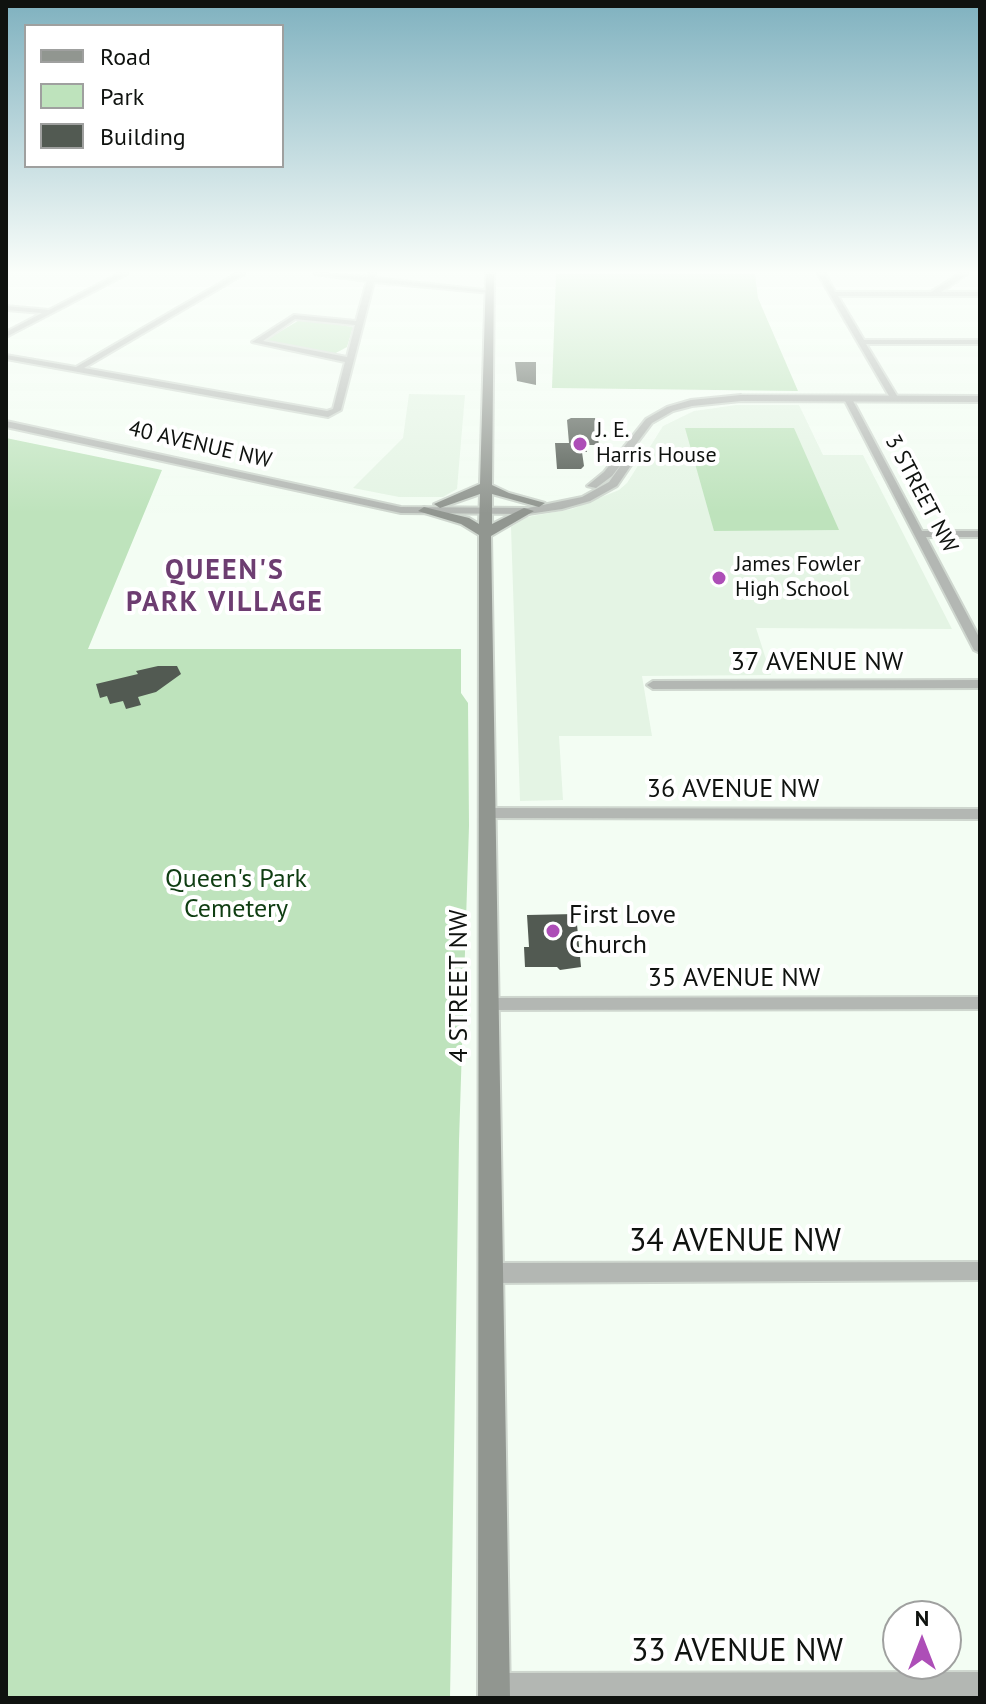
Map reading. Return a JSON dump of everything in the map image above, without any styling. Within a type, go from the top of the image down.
[{"type":"main road","name":"4 STREET NW","points":[[488,354],[485,486],[486,813],[494,1692]]},
{"type":"main road","points":[[440,504],[485,486],[533,507]]},
{"type":"main road","points":[[424,511],[465,521],[485,516],[510,518],[533,507]]},
{"type":"street","points":[[79,368],[104,354]]},
{"type":"street","points":[[316,354],[349,360]]},
{"type":"street","points":[[6,357],[328,414],[337,410],[351,354]]},
{"type":"street","points":[[868,354],[895,399]]},
{"type":"street","name":"40 AVENUE NW","points":[[6,424],[386,506],[485,516],[573,503],[606,489],[617,480],[631,458],[626,452],[649,421],[670,409],[691,403],[728,399],[980,399]]},
{"type":"street","name":"3 STREET NW","points":[[848,399],[980,650]]},
{"type":"street","name":"40 AVENUE NW","points":[[386,506],[440,504],[485,516]]},
{"type":"street","points":[[919,534],[980,534]]},
{"type":"street","name":"37 AVENUE NW","points":[[653,685],[980,684]]},
{"type":"street","name":"36 AVENUE NW","points":[[486,813],[980,814]]},
{"type":"street","name":"35 AVENUE NW","points":[[489,1004],[980,1003]]},
{"type":"street","name":"34 AVENUE NW","points":[[490,1273],[980,1271]]},
{"type":"street","name":"33 AVENUE NW","points":[[494,1692],[980,1684]]},
{"type":"shaded area","points":[[409,394],[465,395],[457,489],[443,497],[399,497],[353,488],[403,438]]},
{"type":"shaded area","name":"James Fowler High School","points":[[736,405],[799,405],[823,455],[863,455],[952,629],[756,628],[771,675],[642,676],[652,736],[559,736],[563,800],[520,801],[511,527],[527,517],[572,509],[619,490],[627,483],[663,426],[694,411]]},
{"type":"green space","points":[[553,354],[782,354],[798,391],[552,388]]},
{"type":"green space","points":[[685,428],[794,428],[839,530],[714,531]]},
{"type":"green space","name":"Queen's Park Cemetery","points":[[6,438],[162,470],[88,649],[461,649],[461,693],[468,703],[469,826],[459,1141],[450,1698],[6,1698]]},
{"type":"building","points":[[515,362],[536,362],[536,385],[517,381]]},
{"type":"building","name":"J. E. Harris House","points":[[595,418],[599,445],[586,445],[587,452],[582,452],[584,466],[581,469],[557,469],[555,443],[569,443],[567,420]]},
{"type":"building","points":[[158,666],[177,666],[181,674],[156,692],[138,697],[141,705],[126,709],[123,701],[110,704],[107,696],[100,698],[96,684]]},
{"type":"building","name":"First Love Church","points":[[576,914],[581,967],[560,970],[557,967],[525,967],[524,947],[529,947],[527,915]]},
{"type":"place","name":"J. E. Harris House","points":[[580,444]]},
{"type":"place","name":"James Fowler High School","points":[[719,578]]},
{"type":"place","name":"First Love Church","points":[[553,931]]},
{"type":"district","name":"QUEEN'S PARK VILLAGE","points":[[225,587]]}]
